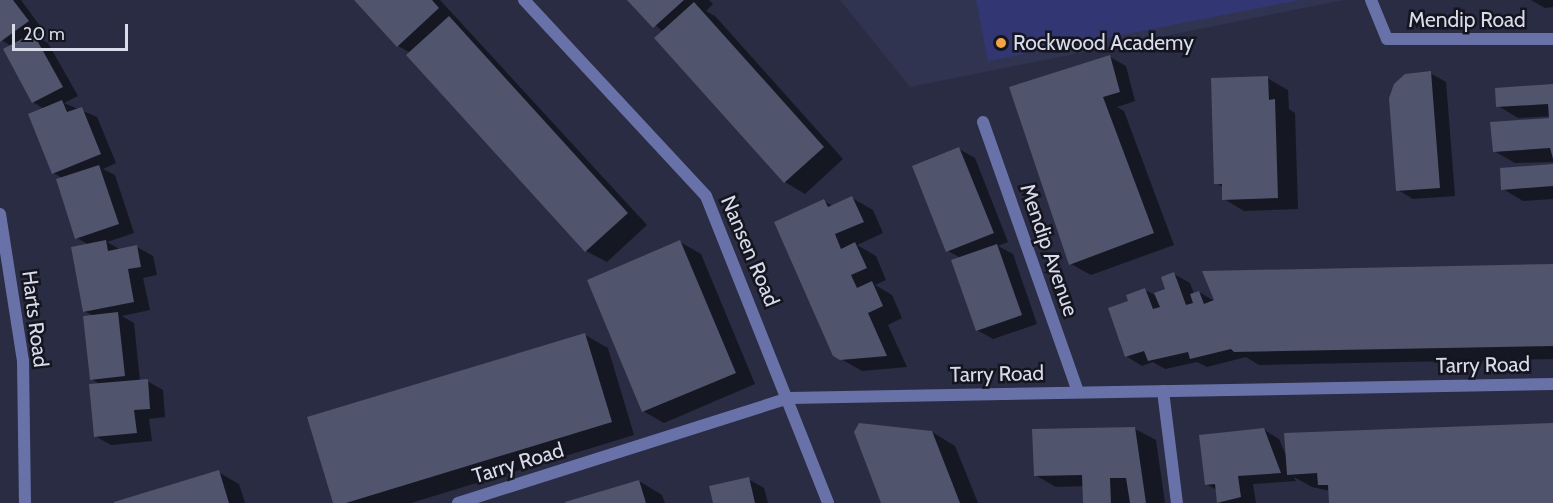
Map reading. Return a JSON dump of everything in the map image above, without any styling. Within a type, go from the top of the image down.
[{"type":"street","name":"Nansen Road","points":[[524,0],[706,196],[789,399],[828,503]]},
{"type":"street","name":"Mendip Road","points":[[1371,0],[1388,39],[1553,39]]},
{"type":"street","name":"Mendip Avenue","points":[[983,122],[1078,392]]},
{"type":"street","name":"Harts Road","points":[[0,214],[23,362],[26,503]]},
{"type":"street","name":"Tarry Road","points":[[458,503],[789,399],[1553,384]]},
{"type":"street","points":[[1163,391],[1177,503]]},
{"type":"shaded area","name":"Rockwood Academy","points":[[840,0],[1344,0],[910,87]]},
{"type":"shaded area","points":[[976,0],[1300,0],[988,61]]},
{"type":"building","points":[[0,0],[13,0],[29,21],[0,42]]},
{"type":"building","points":[[354,0],[432,0],[439,8],[397,47]]},
{"type":"building","points":[[627,0],[684,0],[653,28]]},
{"type":"building","points":[[694,2],[824,147],[784,183],[654,38]]},
{"type":"building","points":[[449,16],[628,213],[585,252],[406,55]]},
{"type":"building","points":[[33,33],[63,87],[32,103],[3,49]]},
{"type":"building","points":[[1110,55],[1120,92],[1103,97],[1154,233],[1069,265],[1009,87]]},
{"type":"building","points":[[1431,71],[1440,188],[1396,191],[1389,98],[1394,84],[1405,74]]},
{"type":"building","points":[[1268,76],[1269,100],[1275,99],[1278,198],[1222,200],[1222,184],[1214,184],[1211,78]]},
{"type":"building","points":[[1553,84],[1553,159],[1550,148],[1493,152],[1490,122],[1549,118],[1548,104],[1496,107],[1495,88]]},
{"type":"building","points":[[62,100],[67,112],[82,107],[101,154],[52,174],[28,114]]},
{"type":"building","points":[[959,147],[994,233],[946,252],[912,166]]},
{"type":"building","points":[[1553,164],[1553,186],[1501,190],[1500,168]]},
{"type":"building","points":[[99,165],[119,224],[75,239],[56,179]]},
{"type":"building","points":[[852,196],[864,222],[835,234],[841,249],[855,242],[867,268],[851,275],[857,288],[872,281],[883,306],[868,313],[887,356],[840,360],[833,356],[774,222],[824,199],[828,207]]},
{"type":"building","points":[[106,240],[108,251],[137,245],[141,267],[128,269],[134,302],[83,312],[71,247]]},
{"type":"building","points":[[680,240],[736,373],[642,412],[587,280]]},
{"type":"building","points":[[997,244],[1022,315],[976,331],[951,260]]},
{"type":"building","points":[[1553,264],[1553,346],[1234,352],[1231,349],[1190,359],[1188,352],[1148,361],[1144,351],[1125,357],[1108,308],[1128,301],[1126,295],[1145,288],[1153,309],[1160,307],[1154,293],[1165,289],[1161,277],[1174,272],[1186,305],[1193,303],[1190,294],[1199,291],[1204,304],[1214,300],[1202,271]]},
{"type":"building","points":[[118,312],[125,376],[90,380],[83,316]]},
{"type":"building","points":[[585,333],[612,422],[346,503],[333,503],[307,417]]},
{"type":"building","points":[[148,379],[150,409],[134,410],[137,433],[94,437],[89,384]]},
{"type":"building","points":[[859,423],[932,431],[960,503],[881,503],[854,432]]},
{"type":"building","points":[[1553,423],[1553,503],[1329,503],[1328,485],[1318,485],[1317,473],[1287,475],[1284,433]]},
{"type":"building","points":[[1135,427],[1146,503],[1130,503],[1126,478],[1110,478],[1111,503],[1083,503],[1082,475],[1034,476],[1032,429]]},
{"type":"building","points":[[1264,428],[1281,473],[1238,476],[1241,497],[1217,503],[1215,484],[1205,485],[1199,435]]},
{"type":"building","points":[[219,470],[229,503],[114,503],[114,502]]},
{"type":"building","points":[[749,477],[755,503],[713,503],[709,486]]},
{"type":"building","points":[[639,480],[646,503],[565,503],[565,502]]},
{"type":"place","name":"Rockwood Academy","points":[[1001,43]]}]
